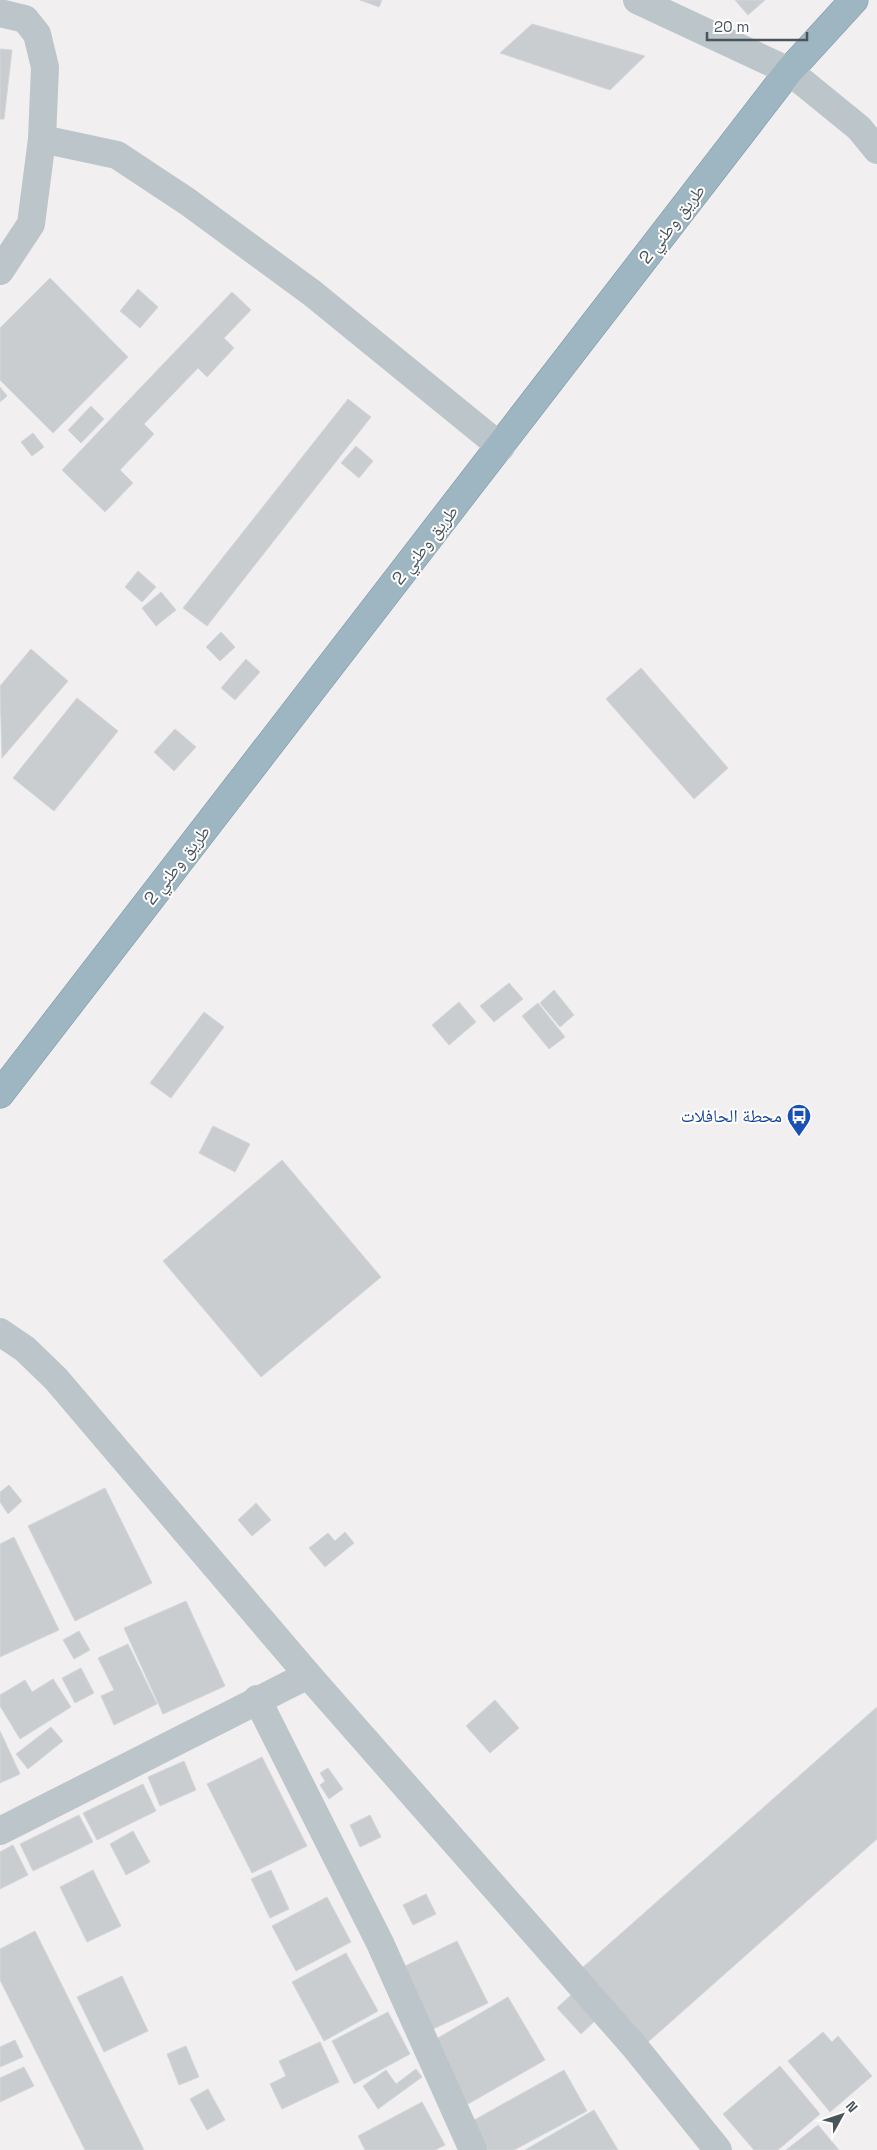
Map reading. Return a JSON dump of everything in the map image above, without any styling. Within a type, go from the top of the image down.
[{"type":"highway","name":"طريق وطني 2","points":[[0,1094],[501,447],[789,71],[854,0]]},
{"type":"street","points":[[637,0],[789,71],[859,128],[877,150]]},
{"type":"street","points":[[0,13],[25,19],[37,34],[45,67],[42,139],[31,224],[0,271]]},
{"type":"street","points":[[42,139],[118,156],[180,197],[312,293],[501,447]]},
{"type":"street","points":[[0,1332],[25,1349],[56,1379],[308,1675],[634,2046],[718,2150]]},
{"type":"street","points":[[0,1831],[257,1699],[308,1675]]},
{"type":"street","points":[[257,1699],[380,1944],[473,2150]]},
{"type":"building","points":[[360,0],[382,0],[379,7]]},
{"type":"building","points":[[735,0],[765,0],[748,15]]},
{"type":"building","points":[[532,24],[645,56],[610,90],[500,53]]},
{"type":"building","points":[[0,49],[12,50],[4,119],[0,119]]},
{"type":"building","points":[[50,278],[128,357],[53,433],[0,380],[0,328]]},
{"type":"building","points":[[138,289],[158,307],[140,328],[120,311]]},
{"type":"building","points":[[232,292],[251,310],[224,338],[234,348],[207,377],[198,368],[144,424],[154,434],[120,470],[133,483],[105,512],[62,470]]},
{"type":"building","points":[[0,387],[7,396],[0,402]]},
{"type":"building","points":[[348,399],[371,417],[207,626],[183,608]]},
{"type":"building","points":[[91,406],[104,419],[81,443],[68,430]]},
{"type":"building","points":[[33,433],[44,447],[32,456],[21,442]]},
{"type":"building","points":[[356,446],[373,461],[359,478],[341,463]]},
{"type":"building","points":[[138,571],[156,587],[142,602],[125,587]]},
{"type":"building","points":[[161,592],[176,610],[156,626],[142,608]]},
{"type":"building","points":[[221,632],[235,647],[220,661],[206,647]]},
{"type":"building","points":[[31,649],[68,681],[2,758],[0,686]]},
{"type":"building","points":[[246,659],[260,672],[235,700],[221,688]]},
{"type":"building","points":[[641,668],[728,768],[694,799],[606,699]]},
{"type":"building","points":[[77,698],[118,731],[54,811],[13,778]]},
{"type":"building","points":[[175,729],[196,747],[174,771],[154,752]]},
{"type":"building","points":[[509,983],[523,999],[494,1022],[480,1006]]},
{"type":"building","points":[[554,990],[574,1015],[560,1027],[540,1003]]},
{"type":"building","points":[[459,1002],[476,1022],[449,1045],[432,1025]]},
{"type":"building","points":[[538,1003],[565,1037],[549,1049],[522,1016]]},
{"type":"building","points":[[204,1012],[224,1027],[171,1098],[150,1083]]},
{"type":"building","points":[[213,1126],[250,1144],[235,1172],[199,1153]]},
{"type":"building","points":[[282,1160],[381,1277],[261,1377],[163,1261]]},
{"type":"building","points":[[9,1485],[22,1501],[8,1514],[0,1502],[0,1492]]},
{"type":"building","points":[[105,1488],[152,1583],[75,1621],[28,1526]]},
{"type":"building","points":[[256,1503],[271,1520],[252,1536],[238,1520]]},
{"type":"building","points":[[345,1532],[354,1543],[325,1567],[309,1548],[328,1533],[335,1541]]},
{"type":"building","points":[[14,1537],[59,1630],[0,1657],[0,1544]]},
{"type":"building","points":[[186,1601],[225,1686],[163,1714],[124,1628]]},
{"type":"building","points":[[79,1631],[90,1650],[74,1659],[63,1640]]},
{"type":"building","points":[[128,1644],[157,1704],[114,1725],[101,1696],[114,1690],[98,1658]]},
{"type":"building","points":[[81,1668],[94,1693],[75,1703],[62,1678]]},
{"type":"building","points":[[53,1679],[71,1707],[20,1739],[0,1706],[0,1695],[25,1680],[32,1692]]},
{"type":"building","points":[[495,1700],[519,1728],[490,1753],[466,1726]]},
{"type":"building","points":[[877,1707],[877,1839],[648,2042],[582,1968]]},
{"type":"building","points":[[51,1727],[63,1741],[28,1769],[16,1754]]},
{"type":"building","points":[[0,1731],[20,1774],[0,1783]]},
{"type":"building","points":[[262,1757],[307,1846],[252,1873],[207,1784]]},
{"type":"building","points":[[184,1761],[196,1790],[160,1806],[148,1777]]},
{"type":"building","points":[[328,1768],[343,1789],[329,1799],[320,1785],[325,1781],[320,1773]]},
{"type":"building","points":[[143,1784],[156,1811],[97,1840],[83,1813]]},
{"type":"building","points":[[79,1815],[93,1842],[33,1871],[20,1844]]},
{"type":"building","points":[[370,1815],[381,1837],[360,1847],[350,1825]]},
{"type":"building","points":[[133,1831],[150,1862],[126,1875],[110,1844]]},
{"type":"building","points":[[13,1845],[28,1875],[0,1889],[0,1852]]},
{"type":"building","points":[[93,1870],[121,1926],[87,1942],[60,1887]]},
{"type":"building","points":[[271,1870],[289,1909],[270,1918],[251,1879]]},
{"type":"building","points":[[426,1894],[436,1914],[413,1925],[403,1905]]},
{"type":"building","points":[[327,1897],[351,1942],[296,1971],[272,1926]]},
{"type":"building","points":[[35,1931],[144,2150],[85,2150],[0,1980],[0,1949]]},
{"type":"building","points":[[457,1941],[488,2003],[431,2030],[401,1968]]},
{"type":"building","points":[[346,1953],[378,2011],[324,2041],[292,1982]]},
{"type":"building","points":[[122,1976],[148,2031],[104,2052],[77,1997]]},
{"type":"building","points":[[572,1994],[596,2020],[581,2034],[557,2008]]},
{"type":"building","points":[[508,1997],[545,2060],[468,2104],[431,2042]]},
{"type":"building","points":[[388,2012],[410,2054],[354,2084],[332,2041]]},
{"type":"building","points":[[823,2032],[832,2042],[838,2036],[872,2076],[830,2112],[788,2061]]},
{"type":"building","points":[[15,2040],[23,2057],[0,2067],[0,2047]]},
{"type":"building","points":[[320,2042],[339,2082],[282,2109],[270,2084],[286,2076],[279,2061]]},
{"type":"building","points":[[186,2046],[199,2077],[179,2085],[167,2054]]},
{"type":"building","points":[[780,2066],[820,2114],[778,2150],[754,2150],[723,2114]]},
{"type":"building","points":[[24,2067],[34,2086],[0,2102],[0,2078]]},
{"type":"building","points":[[416,2069],[422,2077],[378,2109],[363,2086],[386,2070],[396,2084]]},
{"type":"building","points":[[564,2070],[587,2111],[514,2150],[481,2150],[467,2124]]},
{"type":"building","points":[[208,2089],[225,2120],[207,2130],[190,2099]]},
{"type":"building","points":[[422,2102],[445,2145],[435,2150],[365,2150],[358,2136]]},
{"type":"building","points":[[594,2110],[618,2150],[525,2150]]},
{"type":"building","points":[[818,2125],[839,2150],[786,2150]]},
{"type":"place","name":"محطة الحافلات","points":[[799,1137]]}]
